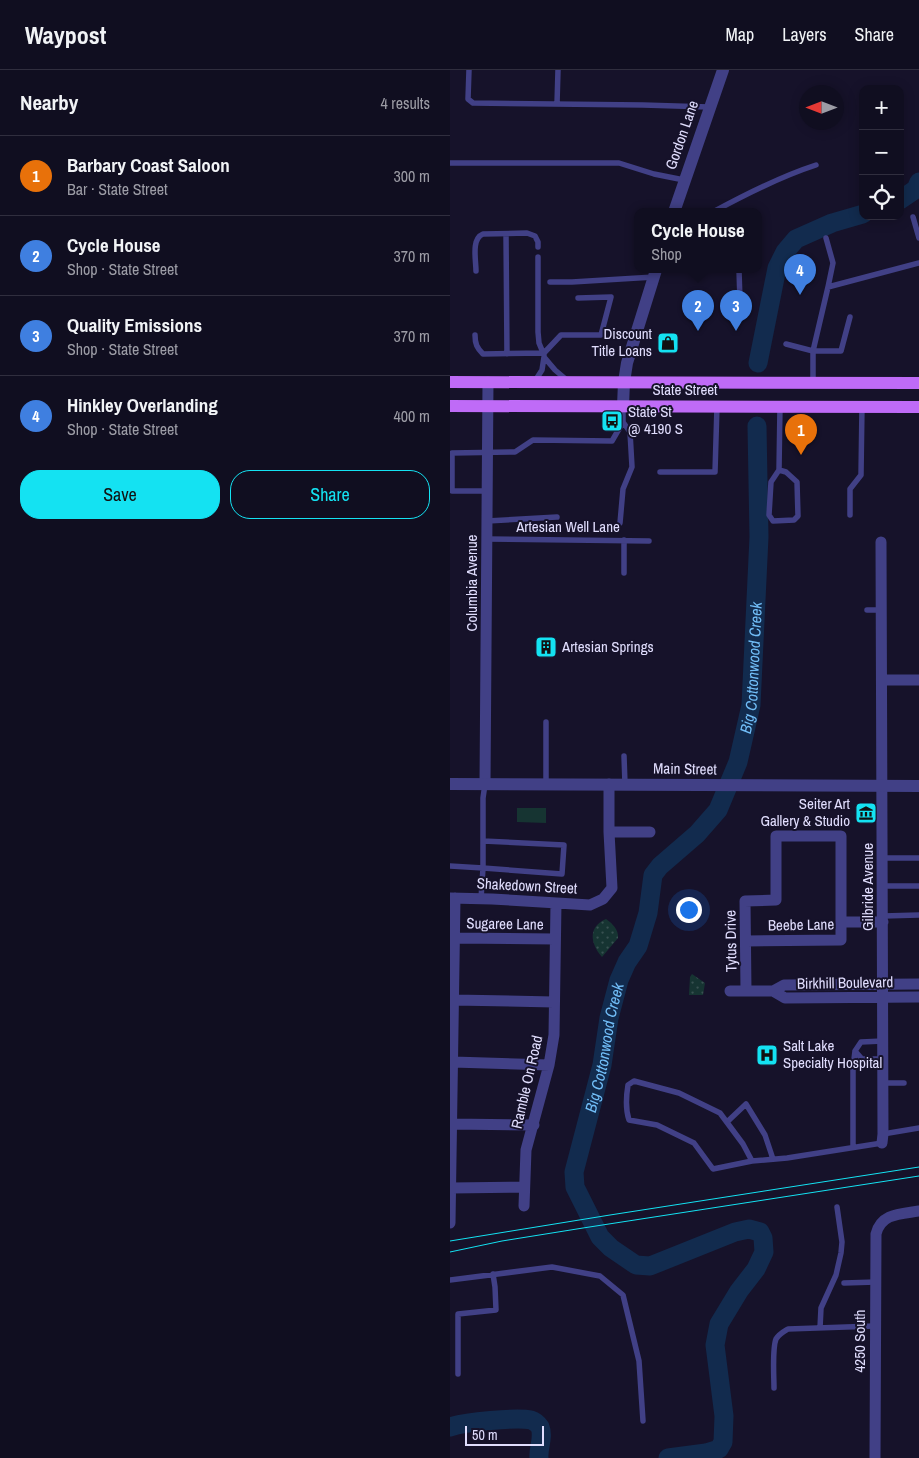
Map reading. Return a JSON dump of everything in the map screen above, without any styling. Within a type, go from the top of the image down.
[{"type":"main road","name":"State Street","points":[[450,382],[919,383]]},
{"type":"main road","name":"State Street","points":[[450,406],[919,407]]},
{"type":"street","name":"Gordon Lane","points":[[675,208],[723,70]]},
{"type":"street","points":[[623,406],[627,363],[655,273]]},
{"type":"street","name":"Columbia Avenue","points":[[485,784],[488,382]]},
{"type":"street","name":"Gilbride Avenue","points":[[881,542],[882,1138]]},
{"type":"street","points":[[882,680],[919,680]]},
{"type":"street","name":"Main Street","points":[[450,784],[919,786]]},
{"type":"street","name":"Shakedown Street","points":[[453,898],[590,905],[603,899],[612,888],[609,784]]},
{"type":"street","points":[[609,832],[650,832]]},
{"type":"street","name":"Tytus Drive","points":[[746,991],[745,900],[776,900],[776,836],[841,836]]},
{"type":"street","name":"Beebe Lane","points":[[746,941],[841,940],[841,836]]},
{"type":"street","points":[[450,1223],[455,938],[453,898]]},
{"type":"street","name":"Ramble On Road","points":[[524,1206],[526,1150],[549,1065],[554,1035],[556,903]]},
{"type":"street","points":[[841,922],[883,919]]},
{"type":"street","name":"Sugaree Lane","points":[[455,938],[555,939]]},
{"type":"street","name":"Birkhill Boulevard","points":[[773,992],[784,985],[919,984]]},
{"type":"street","name":"Birkhill Boulevard","points":[[730,991],[773,992],[785,998],[919,997]]},
{"type":"street","points":[[454,1000],[554,1002]]},
{"type":"street","points":[[453,1062],[549,1065]]},
{"type":"street","points":[[452,1124],[534,1125]]},
{"type":"street","points":[[451,1188],[524,1187]]},
{"type":"street","name":"4250 South","points":[[875,1458],[876,1238],[879,1225],[884,1220],[891,1216],[919,1211]]},
{"type":"lane","points":[[469,70],[468,99],[473,103],[709,107]]},
{"type":"lane","points":[[557,104],[558,70]]},
{"type":"lane","points":[[450,163],[619,163],[654,174],[684,180]]},
{"type":"lane","points":[[721,208],[772,182],[816,165]]},
{"type":"lane","points":[[913,217],[919,238]]},
{"type":"lane","points":[[476,271],[476,240],[483,234],[527,233],[535,236],[538,248]]},
{"type":"lane","points":[[506,234],[507,354]]},
{"type":"lane","points":[[813,382],[813,351],[833,263],[826,238]]},
{"type":"lane","points":[[538,257],[539,343],[544,355],[560,375],[570,382]]},
{"type":"lane","points":[[828,287],[919,262]]},
{"type":"lane","points":[[550,282],[572,282],[655,273]]},
{"type":"lane","points":[[739,273],[740,301]]},
{"type":"lane","points":[[534,382],[542,370],[544,355],[561,335],[601,335],[610,298],[578,298]]},
{"type":"lane","points":[[786,344],[813,351],[841,351],[850,317]]},
{"type":"lane","points":[[475,335],[475,342],[483,354],[544,355]]},
{"type":"lane","points":[[487,491],[452,491],[451,451],[515,452],[533,440],[612,441],[623,422],[623,406]]},
{"type":"lane","points":[[660,472],[715,472],[717,406]]},
{"type":"lane","points":[[779,470],[786,472],[797,482],[798,516],[794,520],[773,521],[769,515],[771,482],[779,470],[780,406]]},
{"type":"lane","points":[[850,515],[850,489],[861,475],[862,406]]},
{"type":"lane","points":[[620,523],[622,489],[632,467],[630,432],[623,422]]},
{"type":"lane","points":[[487,521],[557,517]]},
{"type":"lane","name":"Artesian Well Lane","points":[[487,539],[649,540]]},
{"type":"lane","points":[[624,540],[624,573]]},
{"type":"lane","points":[[867,610],[882,610]]},
{"type":"lane","points":[[546,722],[546,784]]},
{"type":"lane","points":[[624,756],[625,784]]},
{"type":"lane","points":[[481,899],[483,798],[485,784]]},
{"type":"lane","points":[[450,866],[562,874],[564,845],[483,841]]},
{"type":"lane","points":[[882,858],[919,858]]},
{"type":"lane","points":[[882,886],[919,886]]},
{"type":"lane","points":[[883,919],[919,916]]},
{"type":"lane","points":[[853,1147],[853,1067],[855,1051],[860,1042],[882,1041]]},
{"type":"lane","points":[[855,1051],[862,1058],[882,1060]]},
{"type":"lane","points":[[752,1161],[720,1113],[679,1093],[634,1081],[628,1085],[626,1099],[629,1120],[657,1124],[694,1143],[713,1169],[752,1161],[787,1158],[853,1147],[919,1128]]},
{"type":"lane","points":[[883,1083],[904,1083]]},
{"type":"lane","points":[[727,1122],[746,1104],[765,1135],[773,1159]]},
{"type":"lane","points":[[820,1328],[820,1308],[836,1275],[841,1254],[842,1242],[836,1207]]},
{"type":"lane","points":[[450,1280],[552,1267],[600,1276],[623,1295],[639,1361],[643,1421]]},
{"type":"lane","points":[[458,1374],[458,1314],[496,1310],[493,1274]]},
{"type":"lane","points":[[844,1282],[876,1282]]},
{"type":"lane","points":[[774,1388],[774,1346],[776,1338],[782,1332],[788,1329],[876,1326]]},
{"type":"green space","points":[[517,808],[546,808],[546,823],[517,822]]},
{"type":"green space","points":[[606,919],[613,925],[618,938],[602,957],[595,946],[593,936],[596,926]]},
{"type":"green space","points":[[692,974],[705,983],[703,995],[689,995],[690,977]]},
{"type":"waterway","name":"Big Cottonwood Creek","points":[[904,197],[916,189],[919,182]]},
{"type":"waterway","name":"Big Cottonwood Creek","points":[[758,363],[777,268],[785,252],[796,239],[832,223],[859,215]]},
{"type":"waterway","name":"Big Cottonwood Creek","points":[[668,1458],[706,1453],[719,1449],[723,1442],[724,1416],[715,1345],[719,1324],[739,1291],[756,1269],[764,1252],[763,1238],[760,1232],[749,1229],[735,1232],[650,1266],[636,1265],[611,1248],[600,1237],[575,1187],[574,1172],[602,1065],[609,1018],[619,980],[627,962],[638,946],[648,913],[653,875],[660,866],[697,834],[718,810],[738,762],[751,705],[759,537],[757,426]]},
{"type":"waterway","name":"Big Cottonwood Creek","points":[[450,1427],[490,1420],[531,1420],[540,1427],[541,1431],[539,1458]]},
{"type":"tram line","points":[[450,1241],[919,1167]]},
{"type":"tram line","points":[[450,1252],[502,1241],[919,1176]]},
{"type":"place","name":"Hinkley Overlanding","points":[[800,295]]},
{"type":"place","name":"Cycle House","points":[[698,331]]},
{"type":"place","name":"Quality Emissions","points":[[736,331]]},
{"type":"place","name":"Discount Title Loans","points":[[668,343]]},
{"type":"place","name":"State St @ 4190 S","points":[[612,421]]},
{"type":"place","name":"Barbary Coast Saloon","points":[[801,455]]},
{"type":"place","name":"Artesian Springs","points":[[546,647]]},
{"type":"place","name":"Seiter Art Gallery & Studio","points":[[866,813]]},
{"type":"place","name":"Salt Lake Specialty Hospital","points":[[767,1055]]}]
